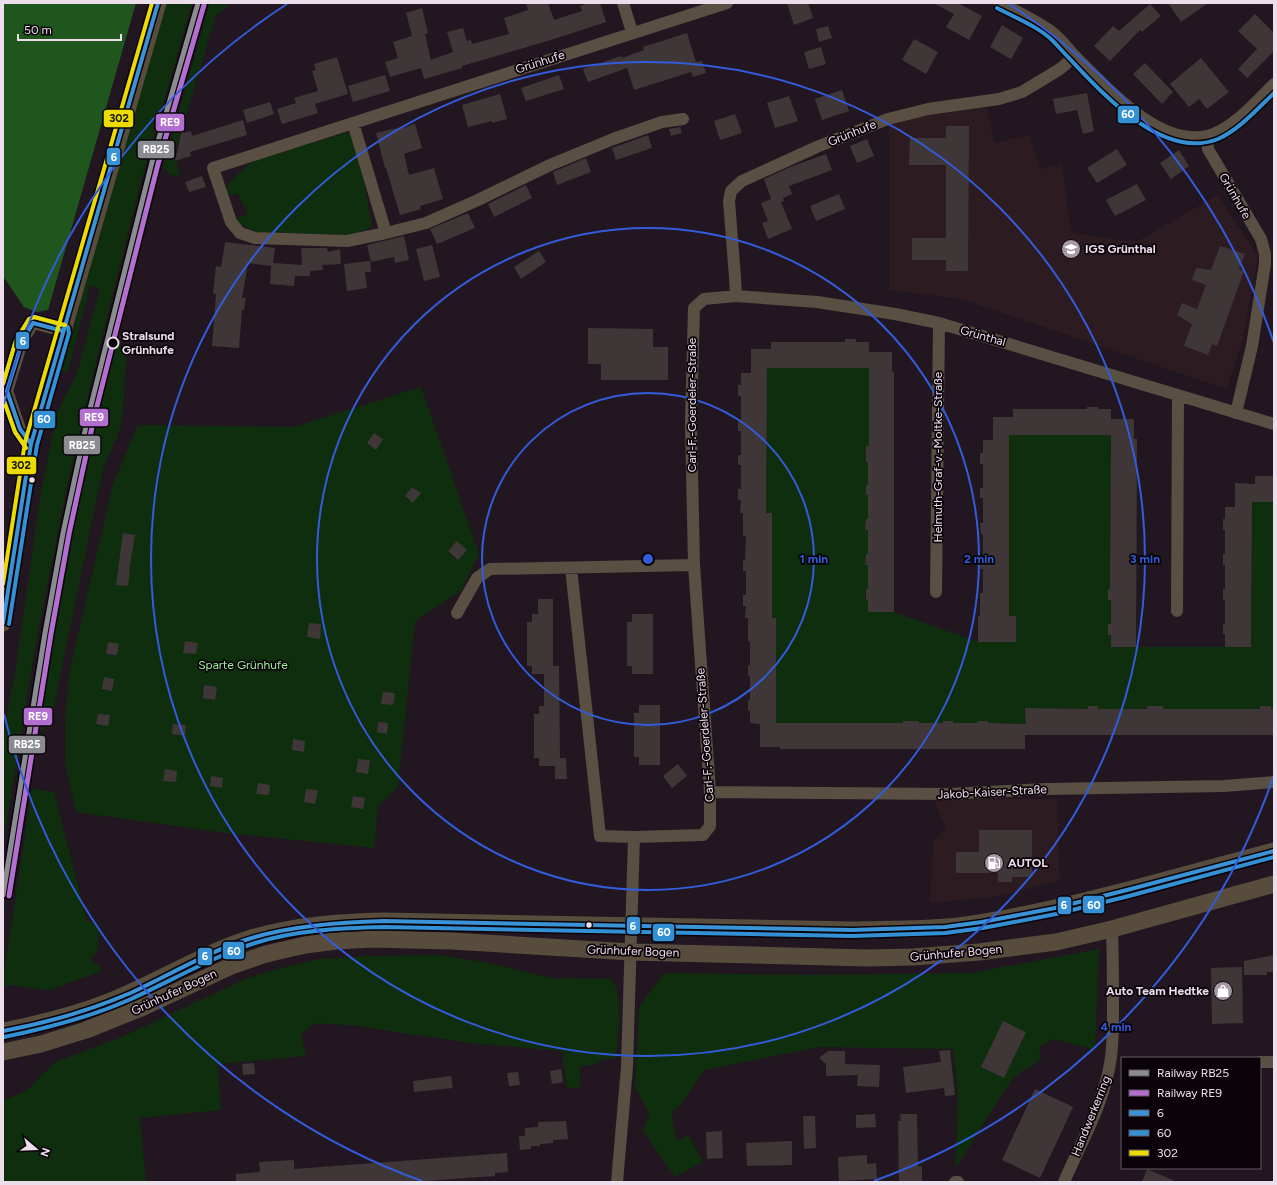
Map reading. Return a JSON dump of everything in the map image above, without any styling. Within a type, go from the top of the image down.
[{"type":"main road","points":[[3,623],[5,602],[31,444],[158,3]]},
{"type":"main road","name":"Grünhufer Bogen","points":[[3,1032],[44,1023],[82,1012],[111,1001],[150,984],[221,949],[280,931],[333,922],[384,921],[852,930],[910,929],[956,926],[1040,912],[1274,851]]},
{"type":"main road","name":"Grünhufer Bogen","points":[[3,1052],[41,1044],[86,1030],[134,1011],[231,966],[266,954],[305,945],[336,941],[372,939],[452,941],[631,952],[860,958],[913,957],[979,952],[1056,942],[1112,929],[1274,884]]},
{"type":"street","points":[[623,3],[632,32]]},
{"type":"street","name":"Grünhufe","points":[[683,119],[662,122],[613,139],[550,164],[478,200],[426,223],[347,241],[255,238],[240,233],[231,222],[213,168],[632,32],[727,3]]},
{"type":"street","points":[[1000,3],[1034,20],[1054,34],[1124,105],[1141,117],[1174,134],[1190,137],[1207,136],[1220,131],[1231,124],[1274,84]]},
{"type":"street","name":"Grünhufe","points":[[736,296],[729,201],[731,191],[742,181],[819,146],[888,119],[928,109],[999,99],[1022,92],[1060,69],[1075,56]]},
{"type":"street","points":[[353,123],[386,233]]},
{"type":"street","name":"Grünhufe","points":[[1207,136],[1208,148],[1260,239],[1265,254],[1265,264],[1252,346],[1236,413]]},
{"type":"street","name":"Grünthal","points":[[693,316],[694,308],[704,299],[736,296],[817,302],[895,314],[939,323],[1274,424]]},
{"type":"street","name":"Carl-F.-Goerdeler-Straße","points":[[571,568],[600,836],[634,837],[702,834],[710,826],[710,792],[694,565],[691,423],[693,316]]},
{"type":"street","points":[[31,444],[20,429],[7,391],[22,342],[33,323],[63,331]]},
{"type":"street","name":"Helmuth-Graf-v.-Moltke-Straße","points":[[936,592],[939,323]]},
{"type":"street","points":[[1177,612],[1178,395]]},
{"type":"street","points":[[457,613],[477,578],[490,569],[694,565]]},
{"type":"street","name":"Jakob-Kaiser-Straße","points":[[710,792],[948,794],[1045,789],[1224,786],[1274,782]]},
{"type":"street","points":[[618,1182],[627,1067],[634,837]]},
{"type":"street","name":"Handwerkerring","points":[[1064,1182],[1116,1062],[1113,1024],[1114,961],[1112,929]]},
{"type":"street","points":[[1261,1062],[1274,1062]]},
{"type":"shaded area","name":"IGS Grünthal","points":[[987,107],[994,143],[1029,135],[1040,169],[1062,164],[1071,233],[1136,242],[1218,195],[1258,256],[1243,339],[1226,389],[962,299],[889,290],[889,125],[908,118]]},
{"type":"shaded area","points":[[933,798],[1057,799],[1060,881],[998,896],[930,903],[933,840],[946,830]]},
{"type":"green space","points":[[3,3],[136,3],[48,310],[37,312],[24,307],[3,276]]},
{"type":"green space","points":[[163,3],[192,3],[141,181],[102,337],[66,491],[37,637],[3,844],[3,737],[17,660],[41,492],[57,413],[77,373],[100,288],[90,286],[68,372],[62,371],[79,309],[83,278]]},
{"type":"green space","points":[[210,3],[232,3],[216,15],[174,155],[180,174],[172,176],[163,167]]},
{"type":"green space","points":[[348,132],[360,156],[372,227],[352,235],[259,232],[247,228],[236,220],[248,214],[237,193],[226,197],[228,183],[253,161]]},
{"type":"green space","points":[[115,345],[128,347],[122,419],[115,441],[103,468],[53,711],[43,730],[34,731],[70,539]]},
{"type":"green space","points":[[767,368],[869,368],[869,446],[866,447],[866,462],[871,462],[868,485],[866,485],[866,495],[868,495],[868,519],[866,520],[866,530],[868,530],[868,554],[866,554],[865,562],[868,565],[868,589],[866,589],[865,599],[868,600],[868,612],[894,612],[978,642],[1016,642],[1016,617],[1009,616],[1009,435],[1116,435],[1115,439],[1111,440],[1110,589],[1108,590],[1108,600],[1111,600],[1111,624],[1108,624],[1108,635],[1111,635],[1111,647],[1251,647],[1252,502],[1274,502],[1274,709],[1173,709],[1173,711],[1163,711],[1163,706],[1147,709],[1098,709],[1098,706],[1088,706],[1088,709],[1026,708],[1026,724],[988,723],[988,721],[978,721],[977,723],[953,723],[953,721],[943,721],[943,723],[919,723],[919,721],[903,721],[903,726],[776,728],[776,618],[772,618],[772,513],[766,513]]},
{"type":"green space","name":"Sparte Grünhufe","points":[[421,387],[479,554],[461,591],[415,621],[398,787],[378,807],[374,848],[218,832],[76,812],[65,763],[65,719],[69,674],[113,484],[138,425],[294,427]]},
{"type":"green space","points":[[32,789],[54,792],[87,921],[96,923],[99,934],[97,953],[89,960],[101,967],[102,971],[49,990],[11,985],[3,987]]},
{"type":"green space","points":[[1099,949],[1095,1050],[1054,1039],[1039,1047],[1041,1060],[1013,1077],[955,1169],[958,1096],[953,1049],[819,1047],[704,1070],[680,1106],[672,1112],[676,1141],[688,1135],[703,1162],[675,1177],[643,1130],[650,1114],[635,1087],[639,1007],[664,973],[809,975],[972,973]]},
{"type":"green space","points":[[438,955],[484,962],[552,978],[610,978],[615,985],[619,1004],[619,1027],[616,1058],[604,1059],[594,1065],[580,1066],[580,1087],[567,1088],[562,1051],[472,1043],[359,1026],[315,1023],[301,1034],[306,1056],[218,1064],[221,1110],[140,1118],[146,1182],[3,1182],[3,1101],[27,1090],[55,1062],[124,1036],[245,979],[273,970],[320,959],[370,956]]},
{"type":"building","points":[[526,3],[548,3],[554,20],[582,11],[580,6],[589,3],[600,3],[606,22],[424,79],[421,68],[390,77],[385,62],[398,58],[393,42],[412,36],[406,13],[422,8],[428,33],[425,34],[431,60],[453,52],[447,32],[463,28],[467,41],[471,40],[472,44],[509,34],[504,18],[528,10]]},
{"type":"building","points":[[787,3],[808,3],[813,18],[794,25]]},
{"type":"building","points":[[933,3],[958,3],[982,16],[969,40],[946,27],[954,14]]},
{"type":"building","points":[[1168,3],[1208,3],[1181,22]]},
{"type":"building","points":[[1150,4],[1161,16],[1142,32],[1140,30],[1110,61],[1094,46],[1113,26],[1119,31]]},
{"type":"building","points":[[1255,14],[1274,33],[1274,51],[1247,78],[1238,69],[1257,49],[1238,31]]},
{"type":"building","points":[[1002,25],[1023,38],[1011,59],[990,47]]},
{"type":"building","points":[[828,26],[832,38],[819,42],[816,29]]},
{"type":"building","points":[[687,33],[696,62],[702,61],[706,73],[693,77],[691,72],[634,90],[627,68],[588,82],[583,69],[621,56],[622,58],[644,50],[643,47]]},
{"type":"building","points":[[914,39],[938,52],[926,74],[902,60]]},
{"type":"building","points":[[821,47],[826,64],[809,69],[804,52]]},
{"type":"building","points":[[337,57],[348,94],[315,104],[318,113],[282,124],[277,109],[296,103],[294,98],[318,91],[312,71],[316,70],[314,64]]},
{"type":"building","points":[[1201,58],[1229,92],[1207,109],[1199,99],[1189,107],[1170,84]]},
{"type":"building","points":[[1145,63],[1173,92],[1162,104],[1133,74]]},
{"type":"building","points":[[385,75],[390,91],[353,102],[348,86]]},
{"type":"building","points":[[559,75],[564,89],[526,101],[521,88]]},
{"type":"building","points":[[842,90],[849,111],[822,120],[815,99]]},
{"type":"building","points":[[1087,93],[1094,131],[1083,134],[1077,110],[1056,114],[1053,99]]},
{"type":"building","points":[[500,94],[507,119],[468,127],[462,105]]},
{"type":"building","points":[[789,96],[798,121],[775,128],[767,103]]},
{"type":"building","points":[[270,102],[274,114],[247,123],[243,110]]},
{"type":"building","points":[[735,114],[742,133],[720,140],[714,121]]},
{"type":"building","points":[[243,120],[247,135],[190,152],[191,156],[175,161],[182,129],[184,133],[191,131],[192,136]]},
{"type":"building","points":[[415,124],[422,148],[404,154],[409,175],[434,168],[443,199],[420,206],[421,209],[400,215],[376,133],[397,128],[397,130]]},
{"type":"building","points":[[946,126],[969,126],[968,271],[946,271],[946,260],[912,260],[912,238],[946,238],[946,165],[909,165],[910,138],[946,138]]},
{"type":"building","points":[[680,127],[682,133],[671,136],[669,129]]},
{"type":"building","points":[[648,135],[652,148],[616,160],[612,148]]},
{"type":"building","points":[[867,139],[874,156],[857,163],[850,146]]},
{"type":"building","points":[[1117,149],[1127,165],[1097,183],[1087,168]]},
{"type":"building","points":[[1179,150],[1189,166],[1171,179],[1160,163]]},
{"type":"building","points":[[826,154],[832,170],[789,186],[792,194],[783,198],[784,201],[781,202],[792,229],[768,239],[762,223],[768,221],[761,203],[771,199],[764,179],[788,168]]},
{"type":"building","points":[[586,158],[591,172],[557,185],[553,172]]},
{"type":"building","points":[[202,176],[206,187],[189,192],[185,182]]},
{"type":"building","points":[[1137,184],[1146,200],[1115,216],[1106,200]]},
{"type":"building","points":[[526,185],[532,198],[494,217],[488,204]]},
{"type":"building","points":[[839,194],[845,209],[816,221],[810,206]]},
{"type":"building","points":[[468,213],[475,228],[437,244],[430,229]]},
{"type":"building","points":[[404,236],[409,260],[395,263],[394,257],[371,262],[367,245]]},
{"type":"building","points":[[225,242],[275,248],[273,263],[302,265],[301,248],[327,248],[328,252],[340,249],[341,264],[322,265],[323,270],[310,271],[310,276],[295,276],[294,286],[270,284],[271,266],[248,263],[242,298],[246,298],[244,310],[242,310],[239,348],[212,346],[216,294],[213,293],[216,266],[221,267]]},
{"type":"building","points":[[432,245],[440,277],[424,281],[416,249]]},
{"type":"building","points":[[1220,246],[1245,254],[1239,269],[1244,271],[1217,346],[1212,344],[1208,355],[1184,346],[1192,324],[1177,315],[1182,303],[1197,309],[1206,285],[1192,280],[1196,268],[1211,270]]},
{"type":"building","points":[[539,251],[546,262],[521,279],[514,267]]},
{"type":"building","points":[[370,261],[371,272],[365,272],[367,288],[347,291],[344,264]]},
{"type":"building","points":[[588,328],[653,329],[653,347],[668,347],[668,380],[601,380],[601,364],[588,364]]},
{"type":"building","points":[[845,339],[856,339],[856,342],[869,342],[869,352],[892,352],[892,372],[894,372],[894,612],[868,612],[868,600],[866,600],[866,589],[868,589],[868,565],[865,565],[866,554],[868,554],[868,530],[865,530],[866,519],[868,519],[868,495],[866,495],[866,485],[868,485],[868,462],[866,462],[866,446],[869,446],[869,368],[767,368],[766,513],[772,513],[772,618],[776,618],[776,723],[903,723],[903,721],[919,721],[919,723],[943,723],[943,721],[953,721],[953,723],[977,723],[978,721],[988,721],[988,723],[1026,724],[1025,708],[1088,709],[1088,706],[1098,706],[1098,709],[1147,709],[1147,706],[1163,706],[1163,709],[1260,709],[1260,706],[1271,706],[1271,709],[1274,709],[1274,735],[1025,735],[1025,749],[780,749],[780,747],[760,747],[760,724],[750,723],[750,711],[748,711],[748,700],[750,700],[750,676],[748,676],[748,665],[750,665],[750,641],[748,641],[748,618],[745,618],[746,606],[743,606],[743,595],[746,595],[746,571],[743,571],[743,560],[745,560],[746,536],[743,536],[743,513],[740,513],[741,500],[738,500],[738,489],[741,489],[741,465],[738,465],[738,455],[741,455],[741,431],[738,431],[738,420],[741,420],[741,396],[738,396],[738,385],[741,385],[741,373],[751,373],[751,349],[771,349],[771,342],[845,342]]},
{"type":"building","points":[[1087,407],[1111,409],[1111,419],[1134,419],[1134,439],[1137,439],[1136,647],[1111,647],[1111,635],[1108,635],[1108,624],[1111,624],[1111,600],[1108,600],[1108,589],[1110,589],[1111,435],[1009,435],[1009,616],[1016,616],[1016,642],[978,642],[980,593],[983,593],[983,569],[980,569],[980,558],[983,558],[983,534],[981,534],[980,523],[983,523],[983,498],[980,498],[980,488],[983,488],[983,464],[980,464],[980,453],[983,453],[983,440],[993,440],[993,417],[1013,417],[1013,409],[1087,409]]},
{"type":"building","points":[[374,433],[383,439],[376,450],[367,443]]},
{"type":"building","points":[[1255,476],[1274,476],[1274,502],[1252,502],[1251,647],[1225,647],[1223,624],[1225,624],[1225,600],[1223,600],[1223,589],[1225,589],[1225,565],[1223,565],[1223,554],[1225,554],[1225,530],[1223,530],[1223,519],[1225,519],[1225,507],[1235,507],[1235,483],[1255,484]]},
{"type":"building","points":[[412,487],[421,493],[413,503],[405,496]]},
{"type":"building","points":[[123,533],[135,535],[128,586],[116,585]]},
{"type":"building","points":[[457,541],[467,550],[458,560],[448,551]]},
{"type":"building","points":[[538,599],[553,599],[553,666],[559,666],[560,758],[566,758],[567,779],[555,779],[555,766],[539,766],[539,758],[534,758],[534,714],[539,714],[539,706],[544,706],[544,674],[532,674],[532,666],[527,666],[527,622],[532,622],[532,614],[538,614]]},
{"type":"building","points":[[632,614],[653,614],[653,674],[632,674],[632,666],[627,666],[627,622],[632,622]]},
{"type":"building","points":[[309,623],[321,624],[320,639],[307,637]]},
{"type":"building","points":[[185,641],[198,643],[196,654],[183,653]]},
{"type":"building","points":[[108,642],[119,644],[117,655],[106,654]]},
{"type":"building","points":[[104,677],[114,679],[112,691],[102,689]]},
{"type":"building","points":[[204,685],[217,687],[215,700],[203,698]]},
{"type":"building","points":[[383,692],[395,693],[393,705],[381,704]]},
{"type":"building","points":[[639,705],[660,705],[660,765],[639,765],[639,757],[634,757],[634,713],[639,713]]},
{"type":"building","points":[[98,714],[110,715],[108,726],[96,724]]},
{"type":"building","points":[[378,722],[388,723],[387,734],[377,732]]},
{"type":"building","points":[[173,724],[186,725],[185,736],[172,734]]},
{"type":"building","points":[[293,739],[305,741],[304,752],[292,750]]},
{"type":"building","points":[[358,759],[370,760],[368,774],[356,772]]},
{"type":"building","points":[[678,764],[687,776],[672,788],[663,776]]},
{"type":"building","points":[[165,769],[177,771],[176,782],[163,781]]},
{"type":"building","points":[[211,776],[223,778],[222,788],[210,786]]},
{"type":"building","points":[[258,783],[270,785],[269,795],[256,794]]},
{"type":"building","points":[[306,789],[318,790],[315,804],[304,802]]},
{"type":"building","points":[[353,796],[365,798],[363,809],[351,807]]},
{"type":"building","name":"AUTOL","points":[[979,830],[1032,830],[1032,877],[1012,877],[1012,882],[998,882],[998,873],[956,873],[956,852],[979,852]]},
{"type":"building","points":[[1274,955],[1274,972],[1267,972],[1267,975],[1244,975],[1244,961]]},
{"type":"building","points":[[1242,967],[1243,1023],[1212,1024],[1211,968]]},
{"type":"building","points":[[1003,1021],[1026,1032],[1004,1078],[981,1067]]},
{"type":"building","points":[[950,1050],[955,1095],[945,1096],[944,1088],[906,1093],[903,1067],[941,1062],[939,1051]]},
{"type":"building","points":[[828,1051],[845,1051],[845,1064],[880,1065],[879,1087],[857,1086],[858,1075],[826,1076],[826,1064],[819,1058]]},
{"type":"building","points":[[254,1063],[255,1074],[243,1075],[242,1064]]},
{"type":"building","points":[[561,1069],[563,1082],[552,1084],[550,1071]]},
{"type":"building","points":[[518,1072],[520,1085],[509,1086],[507,1073]]},
{"type":"building","points":[[451,1076],[453,1088],[414,1092],[413,1081]]},
{"type":"building","points":[[1035,1089],[1073,1107],[1040,1178],[1002,1160]]},
{"type":"building","points":[[875,1114],[876,1127],[856,1128],[856,1115]]},
{"type":"building","points":[[900,1114],[917,1114],[918,1166],[922,1166],[922,1182],[899,1182],[898,1121],[901,1121]]},
{"type":"building","points":[[803,1116],[815,1116],[816,1148],[804,1149]]},
{"type":"building","points":[[566,1121],[568,1139],[553,1140],[553,1143],[540,1144],[540,1146],[531,1146],[531,1149],[520,1150],[519,1136],[525,1136],[525,1128],[538,1127],[538,1122]]},
{"type":"building","points":[[722,1131],[723,1158],[707,1159],[706,1132]]},
{"type":"building","points":[[792,1141],[792,1165],[747,1166],[746,1143]]},
{"type":"building","points":[[507,1153],[508,1172],[495,1173],[495,1176],[411,1182],[236,1182],[236,1174],[260,1172],[259,1162],[294,1160],[294,1169]]},
{"type":"building","points":[[867,1155],[867,1164],[876,1163],[877,1179],[839,1181],[838,1157]]},
{"type":"building","points":[[1147,1169],[1177,1182],[1142,1182]]},
{"type":"rail line","name":"RB25","points":[[3,895],[45,633],[63,533],[88,417],[152,162],[198,3]]},
{"type":"rail line","name":"RE9","points":[[9,896],[51,634],[69,534],[94,418],[158,164],[204,5]]},
{"type":"transit line","name":"302","points":[[3,584],[25,442],[152,3]]},
{"type":"transit line","name":"6","points":[[3,623],[31,444],[158,3]]},
{"type":"transit line","name":"60","points":[[997,8],[1040,30],[1117,105],[1156,133],[1176,141],[1197,143],[1218,139],[1234,130],[1274,93]]},
{"type":"transit line","name":"302","points":[[3,384],[16,340],[29,319],[34,317],[65,325]]},
{"type":"transit line","name":"60","points":[[3,384],[16,340],[29,319],[35,317],[68,327],[69,333],[37,445],[9,624]]},
{"type":"transit line","name":"6","points":[[31,444],[20,429],[7,391],[22,342],[33,323],[63,331]]},
{"type":"transit line","name":"60","points":[[3,398],[15,432],[25,446]]},
{"type":"transit line","name":"302","points":[[3,398],[15,432],[26,448]]},
{"type":"transit line","name":"6","points":[[3,1031],[51,1020],[98,1006],[128,994],[238,942],[271,933],[303,927],[335,923],[384,921],[852,930],[945,927],[982,922],[1055,908],[1274,851]]},
{"type":"transit line","name":"60","points":[[4,1037],[85,1017],[131,999],[208,962],[239,949],[255,943],[303,932],[384,927],[852,936],[945,933],[983,928],[1056,914],[1274,857]]},
{"type":"place","name":"IGS Grünthal","points":[[1071,249]]},
{"type":"place","name":"Stralsund Grünhufe","points":[[113,343]]},
{"type":"place","name":"AUTOL","points":[[994,863]]},
{"type":"place","name":"Auto Team Hedtke","points":[[1223,991]]}]
